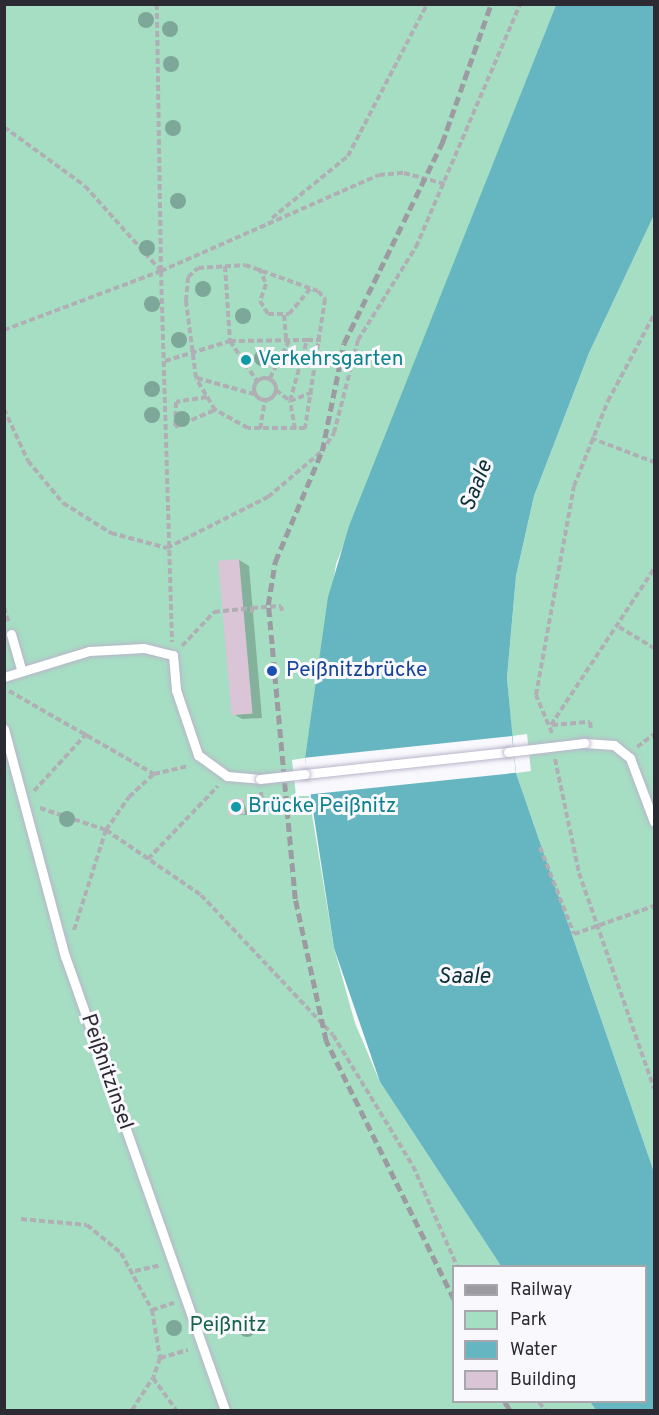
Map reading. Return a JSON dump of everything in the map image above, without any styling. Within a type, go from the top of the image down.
[{"type":"lane","points":[[11,634],[21,669]]},
{"type":"lane","points":[[4,677],[21,669],[89,651],[144,648],[173,655],[188,736],[204,762],[227,776],[260,779],[585,743],[610,744],[627,754],[647,792],[654,822]]},
{"type":"lane","name":"Peißnitzinsel","points":[[4,729],[65,956],[225,1410]]},
{"type":"path","points":[[157,4],[167,548],[173,655]]},
{"type":"path","points":[[267,222],[348,156],[428,4]]},
{"type":"path","points":[[4,409],[28,461],[63,503],[111,533],[167,548],[268,497],[322,451],[338,422],[344,377],[358,340],[416,247],[445,184],[474,103],[520,4]]},
{"type":"path","points":[[4,127],[85,186],[161,271]]},
{"type":"path","points":[[4,330],[161,271],[267,222],[378,175],[404,173],[445,184]]},
{"type":"path","points":[[225,266],[230,341],[257,381],[254,394]]},
{"type":"path","points":[[225,266],[259,267],[311,288],[325,299],[310,422],[295,429],[260,429],[215,410],[196,378],[190,351],[188,277],[198,268],[225,266]]},
{"type":"path","points":[[259,267],[266,284],[260,301],[268,314],[284,315],[311,288]]},
{"type":"path","points":[[270,378],[288,341],[284,315]]},
{"type":"path","points":[[654,315],[591,438],[574,486],[548,608],[536,694],[551,725],[565,811],[597,922],[654,1088]]},
{"type":"path","points":[[295,429],[290,401],[307,340]]},
{"type":"path","points":[[165,361],[190,351],[230,341],[321,340]]},
{"type":"path","points":[[196,378],[254,394],[265,400]]},
{"type":"path","points":[[257,381],[270,378]]},
{"type":"path","points":[[270,378],[276,390],[290,401]]},
{"type":"path","points":[[260,429],[265,400],[276,390]]},
{"type":"path","points":[[290,401],[314,392]]},
{"type":"path","points":[[207,397],[176,402],[175,427],[215,410]]},
{"type":"path","points":[[591,438],[654,462]]},
{"type":"path","points":[[551,725],[619,627],[654,569]]},
{"type":"path","points":[[173,655],[214,612],[281,606],[282,611]]},
{"type":"path","points":[[619,627],[654,648]]},
{"type":"path","points":[[4,689],[88,732],[154,774]]},
{"type":"path","points":[[551,725],[575,723]]},
{"type":"path","points":[[88,732],[23,802],[106,830],[201,896],[333,1035],[413,1166],[456,1265]]},
{"type":"path","points":[[627,754],[654,734]]},
{"type":"path","points":[[65,956],[106,830],[129,797],[154,774],[204,762]]},
{"type":"path","points":[[148,859],[227,776]]},
{"type":"path","points":[[260,779],[262,808],[280,807]]},
{"type":"path","points":[[540,847],[574,934],[597,922],[654,906]]},
{"type":"path","points":[[21,1219],[87,1225],[135,1272],[152,1310],[160,1358],[153,1378],[132,1410]]},
{"type":"path","points":[[135,1272],[172,1262]]},
{"type":"path","points":[[152,1310],[186,1300]]},
{"type":"path","points":[[160,1358],[202,1346]]},
{"type":"path","points":[[153,1378],[176,1410]]},
{"type":"green space","name":"Peißnitz","points":[[5,5],[556,5],[336,564],[305,758],[292,760],[296,796],[309,796],[334,948],[355,1023],[380,1082],[500,1265],[452,1265],[452,1403],[591,1403],[596,1410],[5,1410]]},
{"type":"green space","points":[[654,215],[654,1172],[516,773],[531,771],[527,734],[512,736],[507,678],[516,576],[534,496],[589,353]]},
{"type":"water","name":"Saale","points":[[556,5],[654,5],[654,215],[589,353],[534,496],[516,576],[507,678],[516,773],[654,1172],[654,1410],[596,1410],[591,1403],[647,1403],[647,1265],[500,1265],[380,1082],[334,948],[305,758],[328,597],[349,526]]},
{"type":"pier","name":"Peißnitzbrücke","points":[[512,736],[516,773],[309,795],[305,758]]},
{"type":"building","points":[[239,559],[253,713],[232,715],[218,561]]},
{"type":"building","name":"Brücke Peißnitz","points":[[243,798],[245,814],[229,816],[227,800]]},
{"type":"railway","points":[[452,1296],[326,1041],[295,899],[268,605],[275,562],[322,451],[344,343],[442,143],[491,4]]},
{"type":"railway","points":[[506,1403],[510,1410]]},
{"type":"place","name":"Verkehrsgarten","points":[[246,360]]},
{"type":"place","name":"Peißnitzbrücke","points":[[272,671]]},
{"type":"place","name":"Brücke Peißnitz","points":[[236,807]]}]
